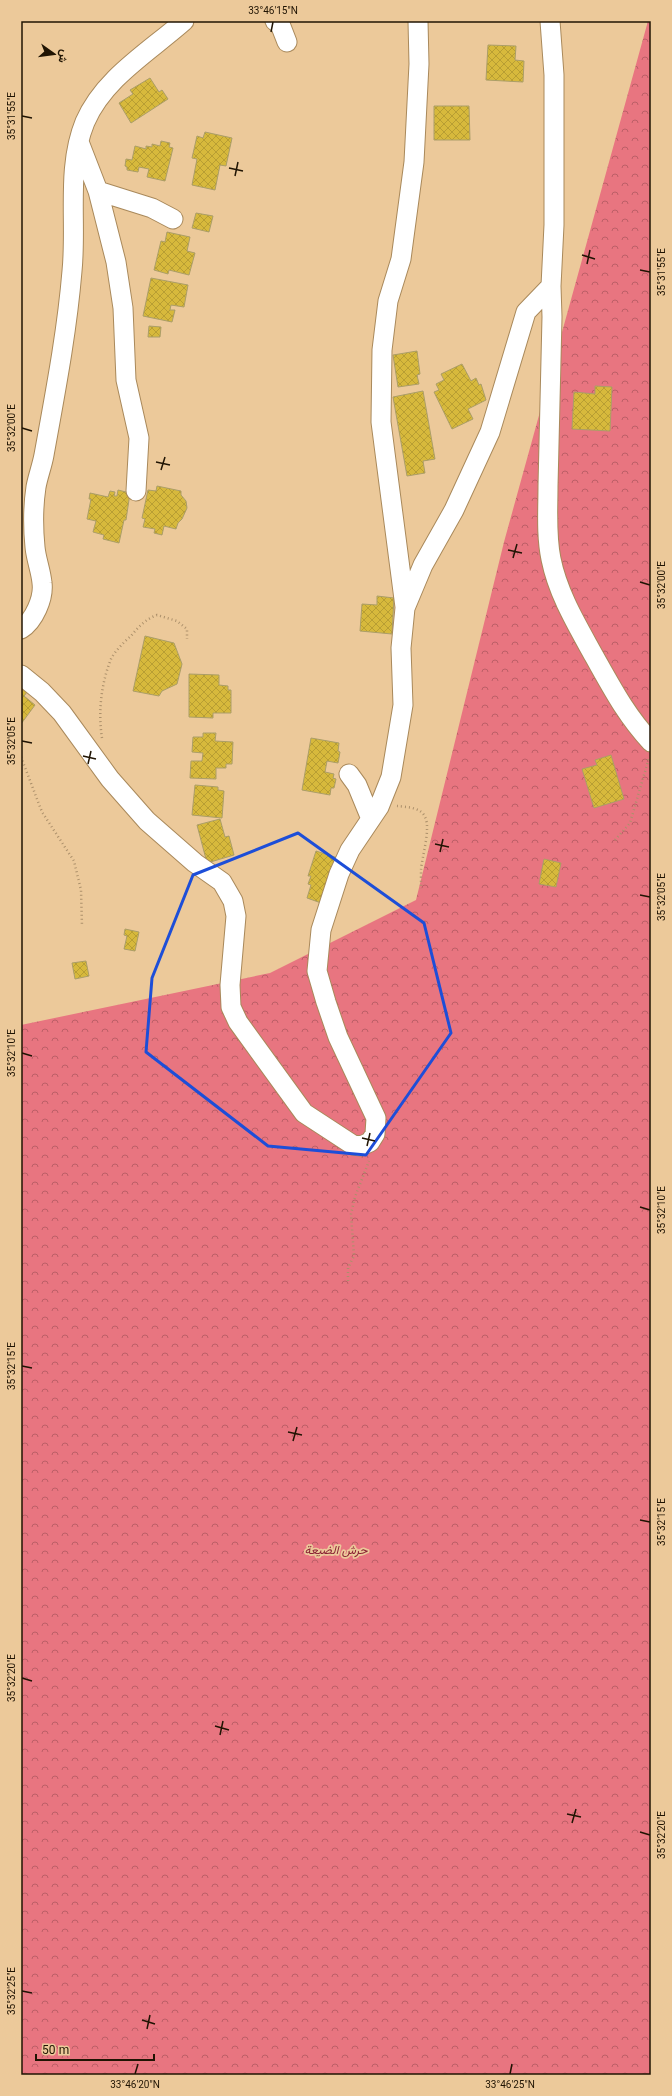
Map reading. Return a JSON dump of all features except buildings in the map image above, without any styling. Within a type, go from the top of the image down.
[{"type":"street","points":[[21,629],[27,626],[36,611],[42,583],[35,548],[34,514],[36,487],[56,384],[69,303],[72,269],[74,185],[78,141],[94,104],[116,77],[184,21]]},
{"type":"street","points":[[275,21],[280,24],[287,42]]},
{"type":"street","points":[[406,608],[381,422],[381,373],[382,350],[388,301],[401,258],[414,162],[419,64],[418,21]]},
{"type":"street","points":[[550,21],[554,82],[554,225],[551,286],[552,317],[548,527],[551,559],[560,588],[573,618],[611,688],[650,749]]},
{"type":"street","points":[[78,141],[98,191],[116,262],[123,308],[126,380],[139,438],[136,490]]},
{"type":"street","points":[[98,191],[152,208],[173,219]]},
{"type":"street","points":[[21,675],[42,692],[62,714],[110,780],[148,821],[195,863],[222,882],[233,901],[236,916],[230,984],[231,1007],[238,1022],[304,1113],[353,1145],[361,1146],[370,1142],[375,1134],[376,1118],[338,1037],[318,971],[321,930],[339,874],[350,850],[375,813],[391,777],[403,705],[401,648],[406,608],[423,565],[454,510],[490,432],[526,312],[551,286]]},
{"type":"street","points":[[349,774],[375,813]]},
{"type":"path","points":[[103,740],[100,710],[104,689],[112,658],[122,645],[150,617],[157,615],[177,621],[187,629],[187,638]]},
{"type":"path","points":[[615,840],[630,823],[650,749]]},
{"type":"path","points":[[21,756],[42,812],[74,861],[81,890],[82,926]]},
{"type":"path","points":[[375,813],[410,807],[419,810],[425,816],[427,825],[421,870],[422,889]]},
{"type":"path","points":[[348,1281],[348,1268],[354,1256],[351,1214],[355,1197],[369,1160],[370,1142]]},
{"type":"highlighted area","points":[[298,833],[424,923],[451,1033],[366,1155],[268,1146],[146,1052],[152,978],[193,875]]},
{"type":"green space","name":"حرش الضيعة","points":[[648,21],[651,21],[651,2075],[21,2075],[21,1025],[270,973],[416,900],[504,542]]}]
